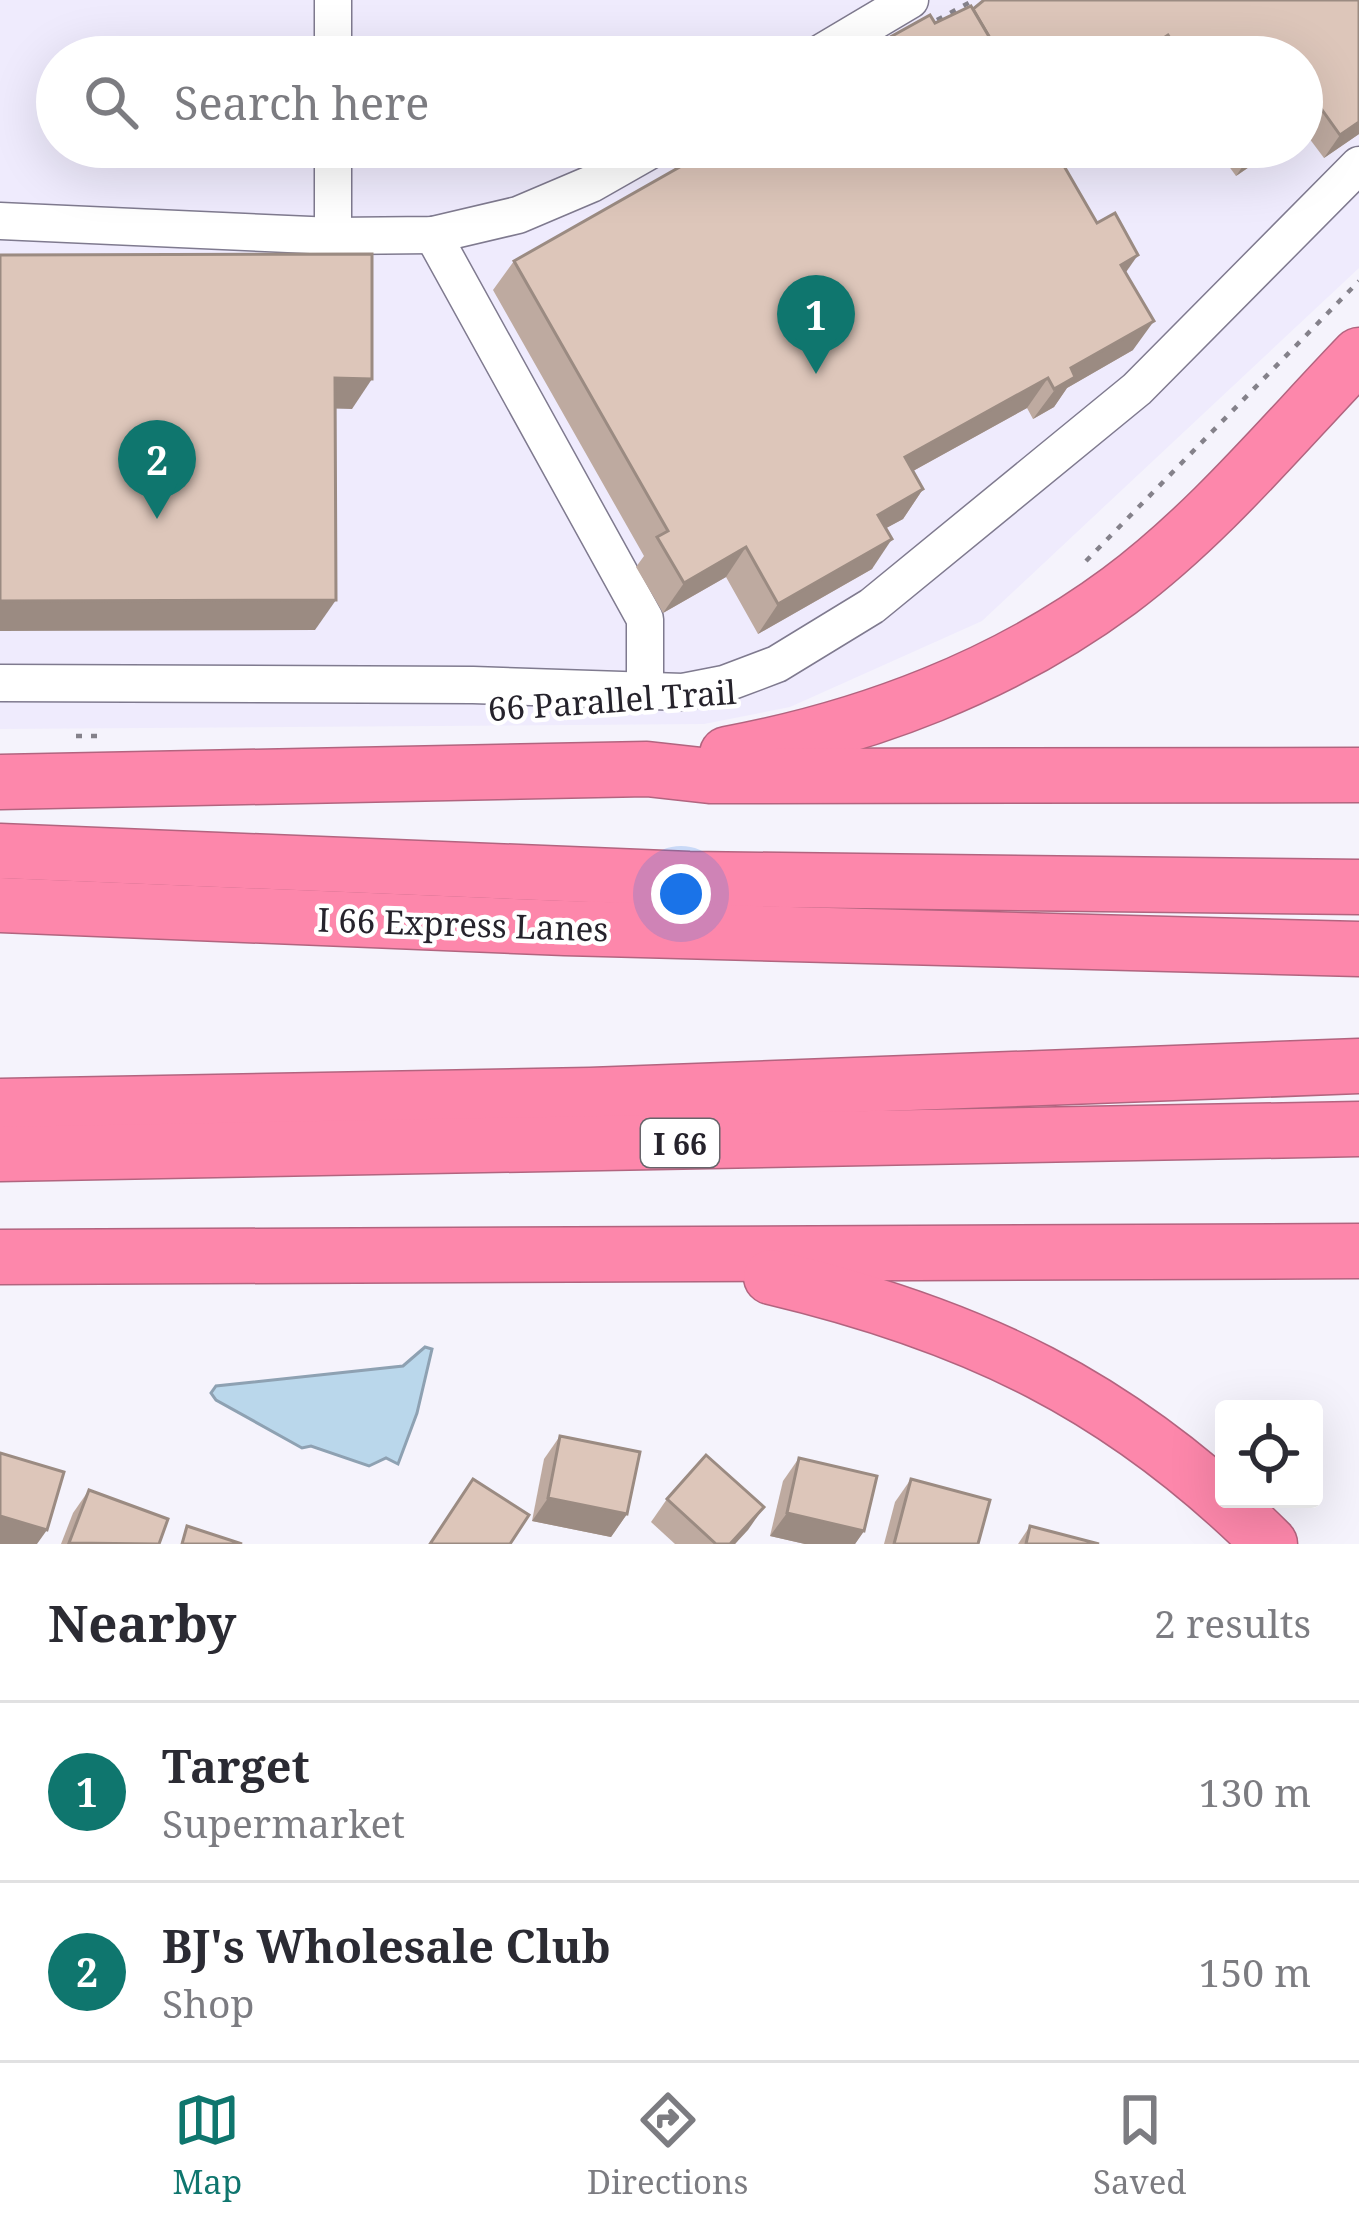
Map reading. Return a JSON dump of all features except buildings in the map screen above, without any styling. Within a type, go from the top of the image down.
[{"type":"highway","points":[[647,769],[769,747],[881,715],[957,686],[1040,644],[1120,590],[1172,546],[1359,355]]},
{"type":"highway","points":[[0,782],[647,769],[710,776],[1359,776]]},
{"type":"highway","points":[[0,851],[688,879],[1359,887]]},
{"type":"highway","name":"I 66 Express Lanes","points":[[0,905],[565,928],[1359,949]]},
{"type":"highway","points":[[0,1106],[590,1095],[1359,1066]]},
{"type":"highway","name":"I 66","points":[[0,1154],[1359,1130]]},
{"type":"highway","points":[[0,1257],[1359,1252]]},
{"type":"highway","points":[[626,1255],[749,1272],[851,1296],[998,1349],[1133,1427],[1199,1478],[1270,1544]]},
{"type":"lane","points":[[333,0],[333,36]]},
{"type":"lane","points":[[849,36],[910,0]]},
{"type":"lane","points":[[0,683],[453,685],[683,692],[724,684],[777,664],[872,606],[1137,388],[1359,165]]},
{"type":"lane","points":[[333,168],[333,236]]},
{"type":"lane","points":[[0,221],[333,236],[433,235],[518,215],[619,168]]},
{"type":"lane","points":[[433,235],[645,619],[645,691]]},
{"type":"path","points":[[1080,566],[1359,281]]},
{"type":"path","points":[[67,737],[112,736]]},
{"type":"shaded area","points":[[0,0],[1359,0],[1359,268],[982,621],[790,707],[704,724],[0,729]]},
{"type":"water","points":[[425,1347],[432,1349],[417,1413],[398,1464],[386,1458],[369,1466],[311,1446],[302,1448],[211,1393],[216,1386],[403,1366]]},
{"type":"place","name":"Target","points":[[816,374]]},
{"type":"place","name":"BJ's Wholesale Club","points":[[157,519]]}]
